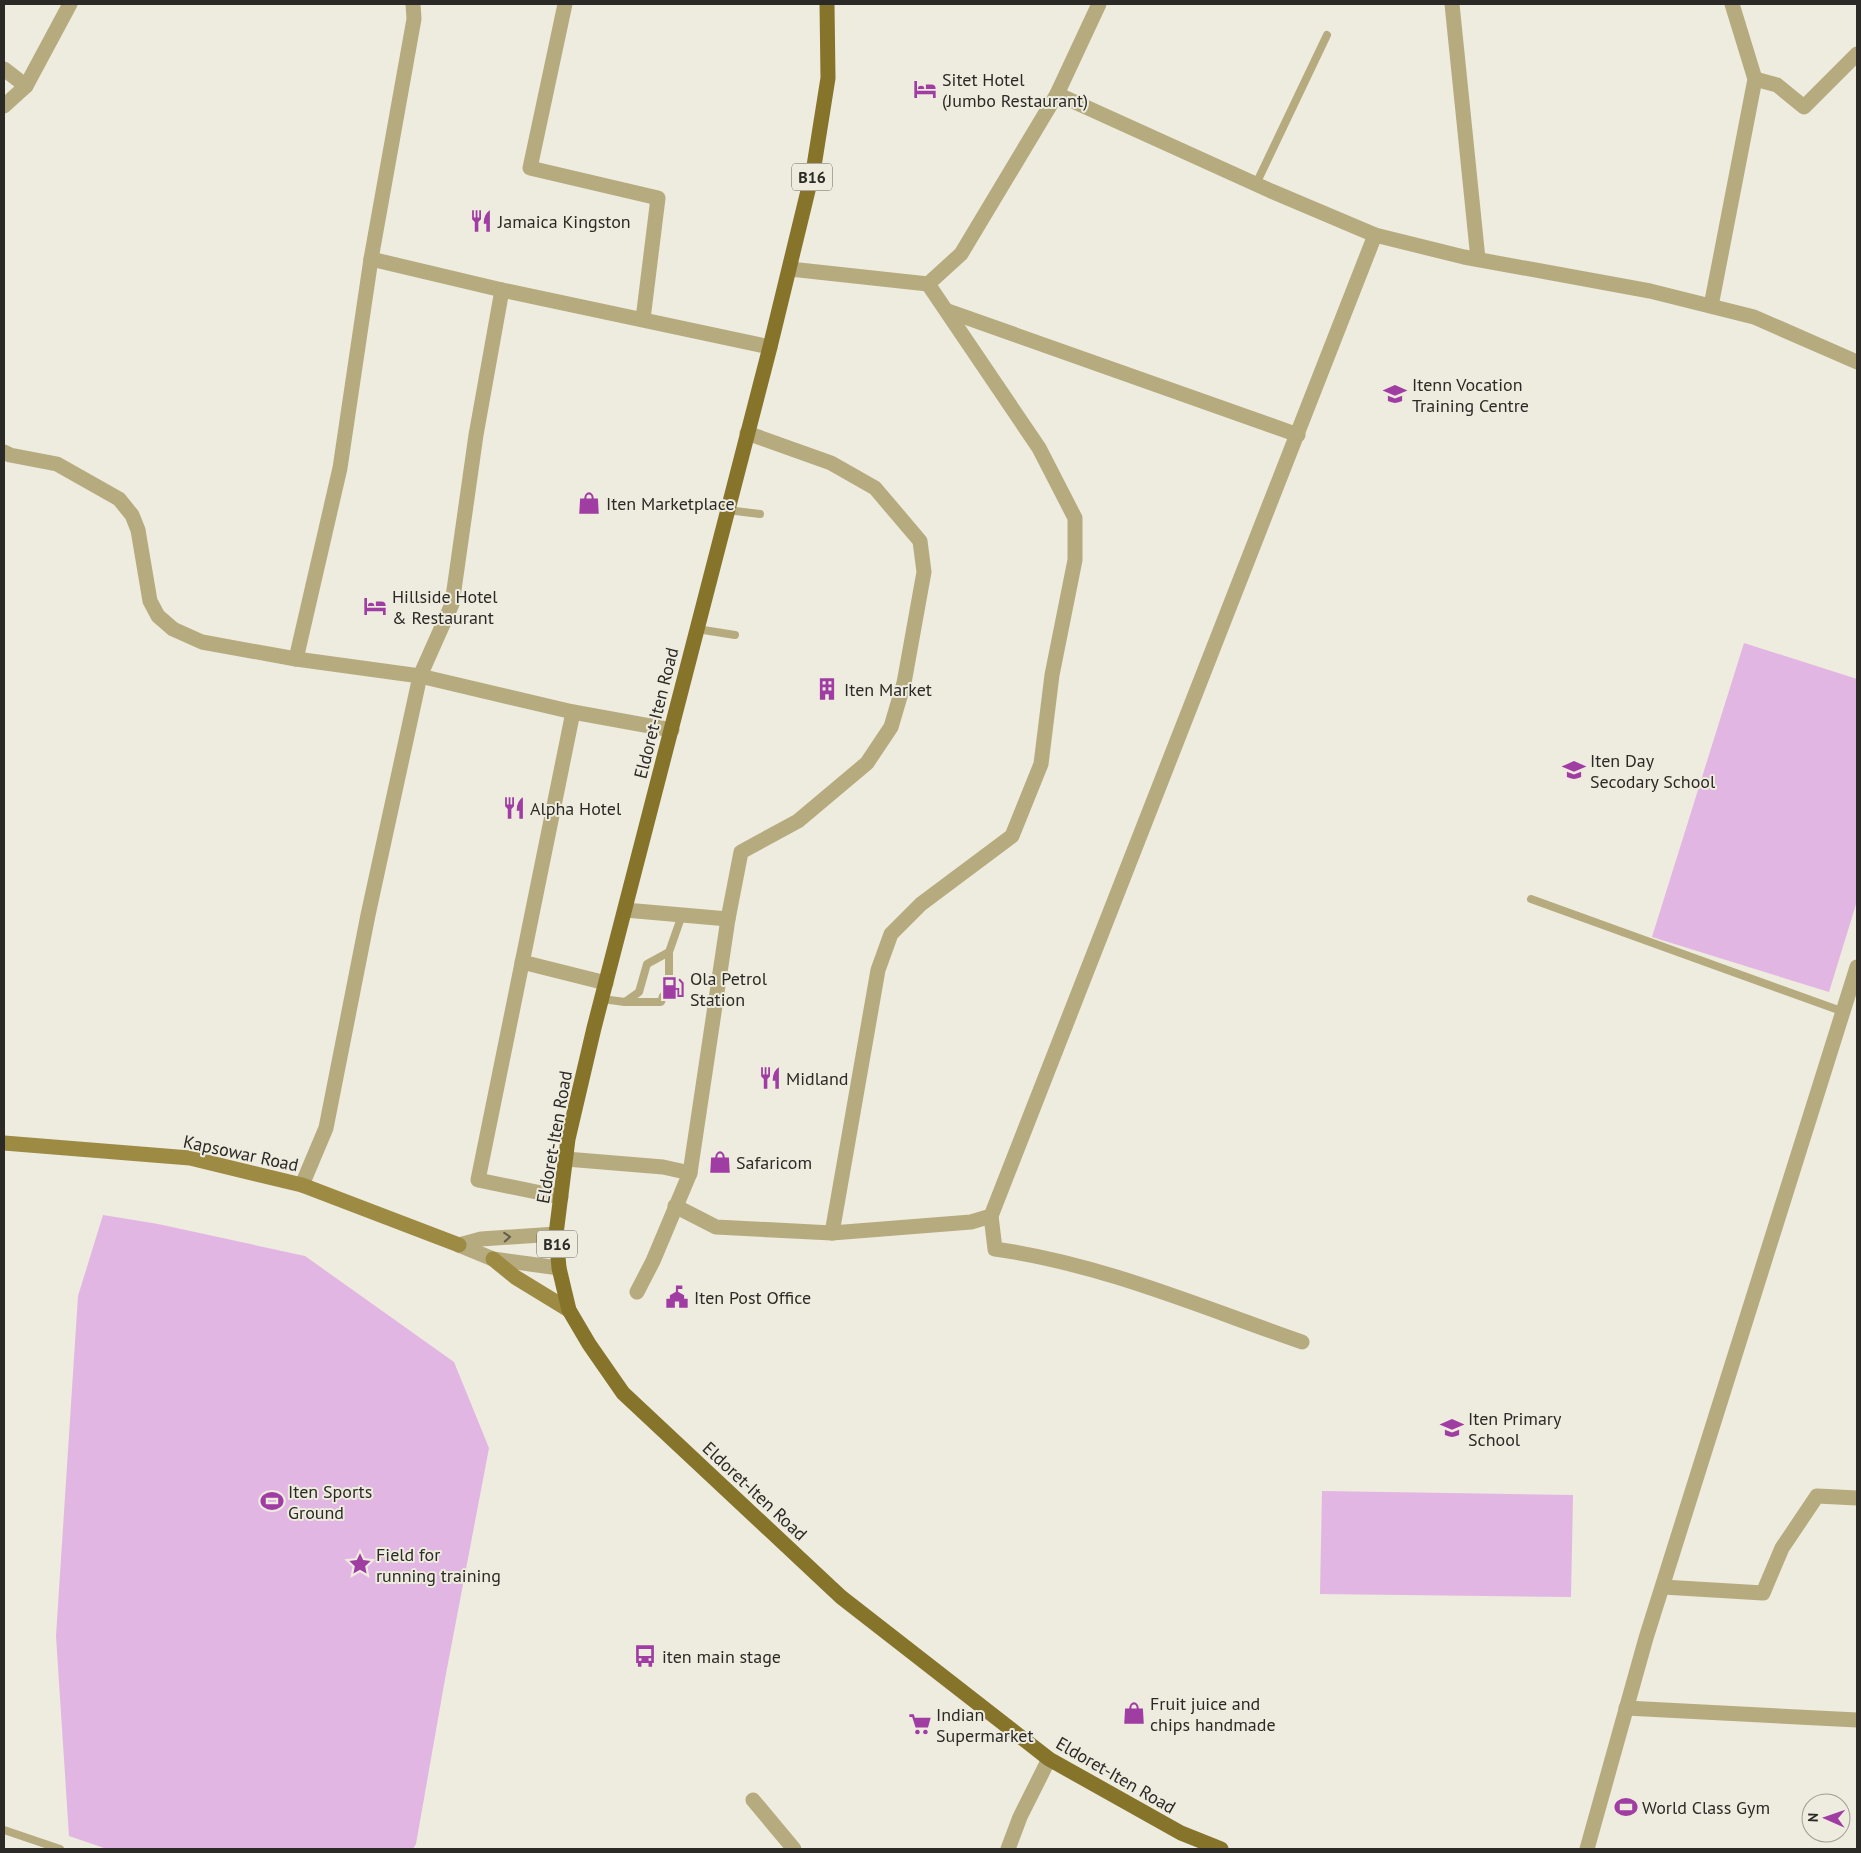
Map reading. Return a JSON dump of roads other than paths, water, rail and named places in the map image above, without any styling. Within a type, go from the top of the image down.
[{"type":"main road","name":"B16","points":[[770,347],[814,166],[828,78],[827,4]]},
{"type":"main road","name":"Eldoret-Iten Road","points":[[770,347],[606,983],[568,1140],[556,1234],[559,1268],[569,1310],[589,1344],[623,1393],[841,1597],[1049,1759],[1180,1833],[1220,1849]]},
{"type":"main road","name":"Kapsowar Road","points":[[4,1143],[190,1158],[302,1185],[459,1244]]},
{"type":"main road","points":[[493,1259],[514,1277],[569,1310]]},
{"type":"street","points":[[4,106],[26,86],[70,4]]},
{"type":"street","points":[[296,659],[340,468],[371,259],[414,19],[413,4]]},
{"type":"street","points":[[565,4],[530,168],[658,198],[643,319]]},
{"type":"street","points":[[1086,4],[1090,24]]},
{"type":"street","points":[[928,284],[961,254],[1057,94],[1099,4]]},
{"type":"street","points":[[1452,4],[1478,259]]},
{"type":"street","points":[[1711,306],[1755,78],[1732,4]]},
{"type":"street","points":[[1755,78],[1777,85],[1804,107],[1857,54]]},
{"type":"street","points":[[4,69],[26,86]]},
{"type":"street","points":[[1057,94],[1256,184],[1375,235],[1478,259],[1650,291],[1754,317],[1857,362]]},
{"type":"street","points":[[1302,1342],[1096,1270],[1034,1254],[996,1248],[991,1216],[1375,235]]},
{"type":"street","points":[[371,259],[502,290],[770,347]]},
{"type":"street","points":[[790,269],[928,284],[1039,448],[1075,518],[1074,560],[1052,674],[1041,764],[1012,836],[921,904],[891,934],[878,970],[832,1233]]},
{"type":"street","points":[[302,1185],[326,1128],[368,915],[420,676],[452,604],[476,435],[502,290]]},
{"type":"street","points":[[948,311],[1298,435]]},
{"type":"street","points":[[637,1292],[653,1261],[690,1173],[728,919],[741,852],[798,821],[867,763],[891,727],[904,683],[924,572],[920,541],[875,488],[832,463],[747,433]]},
{"type":"street","points":[[4,452],[10,455],[57,464],[119,499],[132,515],[138,530],[150,601],[158,616],[173,629],[202,642],[296,659],[420,676],[573,712],[672,730]]},
{"type":"street","points":[[561,1197],[478,1180],[573,712]]},
{"type":"street","points":[[625,910],[728,919]]},
{"type":"street","points":[[522,962],[606,983]]},
{"type":"street","points":[[1587,1849],[1626,1708],[1663,1587],[1857,967]]},
{"type":"street","points":[[566,1159],[663,1167],[690,1173]]},
{"type":"street","points":[[675,1206],[716,1227],[832,1233],[971,1222],[991,1216]]},
{"type":"street","points":[[459,1244],[481,1239],[556,1234]]},
{"type":"street","name":"Kapsowar Road","points":[[459,1244],[493,1259],[559,1268]]},
{"type":"street","points":[[1663,1587],[1763,1593],[1782,1548],[1817,1496],[1857,1498]]},
{"type":"street","points":[[1626,1708],[1857,1720]]},
{"type":"street","points":[[1008,1849],[1020,1817],[1049,1759]]},
{"type":"street","points":[[753,1800],[794,1849]]},
{"type":"lane","points":[[1256,184],[1327,35]]},
{"type":"lane","points":[[727,510],[760,514]]},
{"type":"lane","points":[[697,629],[735,635]]},
{"type":"lane","points":[[1531,899],[1844,1012]]},
{"type":"lane","points":[[669,974],[669,952],[682,915]]},
{"type":"lane","points":[[625,1002],[639,992],[647,964],[669,952]]},
{"type":"lane","points":[[602,999],[625,1002],[661,1002],[663,996]]},
{"type":"lane","points":[[4,1830],[60,1849]]},
{"type":"place","name":"Sitet Hotel (Jumbo Restaurant)","points":[[925,89]]},
{"type":"place","name":"Jamaica Kingston","points":[[481,221]]},
{"type":"place","name":"Itenn Vocation Training Centre","points":[[1395,394]]},
{"type":"place","name":"Iten Marketplace","points":[[589,503]]},
{"type":"place","name":"Hillside Hotel & Restaurant","points":[[375,606]]},
{"type":"place","name":"Iten Market","points":[[827,689]]},
{"type":"place","name":"Iten Day Secodary School","points":[[1574,770]]},
{"type":"place","name":"Alpha Hotel","points":[[514,808]]},
{"type":"place","name":"Ola Petrol Station","points":[[673,988]]},
{"type":"place","name":"Midland","points":[[770,1078]]},
{"type":"place","name":"Safaricom","points":[[720,1162]]},
{"type":"place","name":"Iten Post Office","points":[[677,1297]]},
{"type":"place","name":"Iten Primary School","points":[[1452,1428]]},
{"type":"place","name":"Iten Sports Ground","points":[[272,1501]]},
{"type":"place","name":"Field for running training","points":[[360,1564]]},
{"type":"place","name":"iten main stage","points":[[645,1656]]},
{"type":"place","name":"Fruit juice and chips handmade","points":[[1134,1713]]},
{"type":"place","name":"Indian Supermarket","points":[[920,1724]]},
{"type":"place","name":"World Class Gym","points":[[1626,1807]]}]
